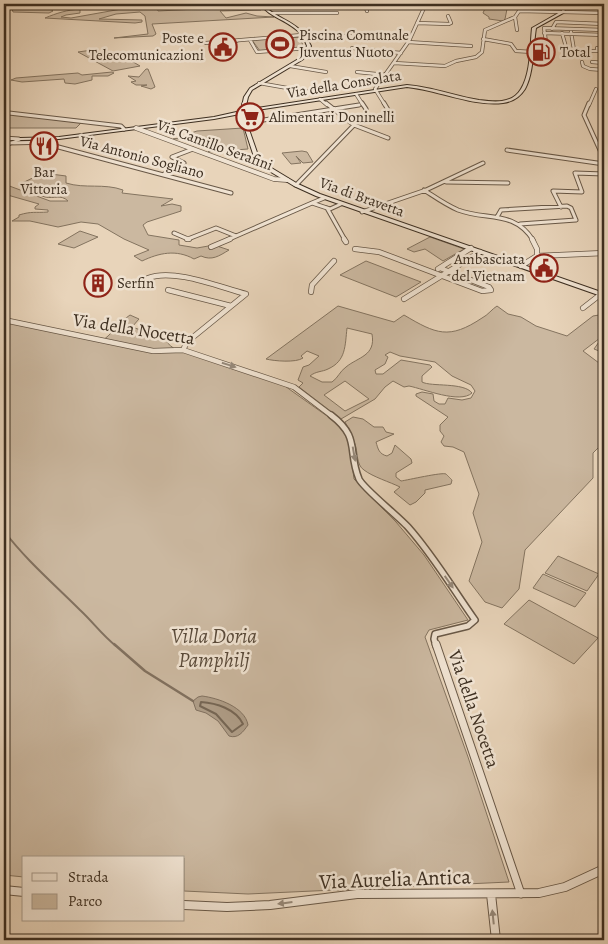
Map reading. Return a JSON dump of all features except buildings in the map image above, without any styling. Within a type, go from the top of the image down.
[{"type":"main road","points":[[243,108],[248,92],[259,83],[303,58],[308,48],[302,35],[291,23],[262,4]]},
{"type":"main road","points":[[533,44],[535,27],[564,11],[562,4]]},
{"type":"main road","name":"Via della Consolata","points":[[219,117],[243,108],[257,109],[417,86],[482,102],[510,101],[517,98],[523,89],[533,44]]},
{"type":"main road","name":"Via di Bravetta","points":[[243,108],[243,117],[258,162],[296,185],[362,212],[603,295]]},
{"type":"main road","points":[[4,146],[19,139],[54,140],[219,117],[243,117]]},
{"type":"street","points":[[418,4],[424,8]]},
{"type":"street","points":[[394,63],[445,66],[457,61],[477,57],[482,52],[484,32],[487,28],[515,17],[520,5]]},
{"type":"street","points":[[367,11],[366,8],[424,8]]},
{"type":"street","points":[[390,113],[375,91],[409,41],[424,8]]},
{"type":"street","points":[[519,11],[604,12]]},
{"type":"street","points":[[571,23],[572,12]]},
{"type":"street","points":[[273,13],[337,13]]},
{"type":"street","points":[[417,23],[448,24],[451,23],[448,16]]},
{"type":"street","points":[[515,17],[517,30]]},
{"type":"street","points":[[552,29],[556,22],[604,24]]},
{"type":"street","points":[[533,44],[546,43],[544,28],[604,30]]},
{"type":"street","points":[[571,29],[574,50]]},
{"type":"street","points":[[544,33],[603,35],[604,41]]},
{"type":"street","points":[[562,34],[566,47]]},
{"type":"street","points":[[237,41],[206,43],[302,35],[471,46]]},
{"type":"street","points":[[483,39],[508,43],[513,45],[516,50],[530,52]]},
{"type":"street","points":[[250,40],[257,52],[308,48]]},
{"type":"street","points":[[352,48],[401,53]]},
{"type":"street","points":[[583,51],[604,50]]},
{"type":"street","points":[[582,62],[583,66],[587,69],[604,70]]},
{"type":"street","points":[[592,62],[604,63]]},
{"type":"street","points":[[290,66],[326,72]]},
{"type":"street","points":[[357,72],[386,75]]},
{"type":"street","points":[[259,83],[310,92]]},
{"type":"street","points":[[596,88],[584,115],[604,160]]},
{"type":"street","points":[[356,94],[366,109]]},
{"type":"street","points":[[320,99],[354,125],[388,138]]},
{"type":"street","points":[[245,123],[359,105]]},
{"type":"street","points":[[243,108],[257,109]]},
{"type":"street","points":[[9,113],[121,126],[124,130]]},
{"type":"street","points":[[296,185],[354,125]]},
{"type":"street","name":"Via Camillo Serafini","points":[[136,128],[275,180],[287,180]]},
{"type":"street","points":[[4,138],[19,139]]},
{"type":"street","points":[[9,143],[42,143],[54,140]]},
{"type":"street","name":"Via Antonio Sogliano","points":[[54,140],[51,145],[231,193]]},
{"type":"street","points":[[163,174],[184,163],[172,157],[193,150]]},
{"type":"street","points":[[507,150],[604,164]]},
{"type":"street","points":[[362,212],[444,182],[483,163]]},
{"type":"street","points":[[561,206],[553,191],[582,192],[575,173],[604,174]]},
{"type":"street","points":[[444,182],[508,183]]},
{"type":"street","points":[[424,190],[458,210],[497,217],[520,224],[576,220],[570,207],[561,206],[501,210],[497,217]]},
{"type":"street","points":[[211,247],[324,198]]},
{"type":"street","points":[[312,203],[327,208],[341,204]]},
{"type":"street","points":[[327,208],[346,242]]},
{"type":"street","points":[[520,224],[527,230],[535,243],[538,252],[537,256]]},
{"type":"street","points":[[174,233],[187,239],[218,228],[236,236]]},
{"type":"street","points":[[432,272],[471,248]]},
{"type":"street","points":[[355,249],[379,252],[484,292],[491,290],[440,268]]},
{"type":"street","points":[[404,299],[480,252]]},
{"type":"street","points":[[521,266],[537,256],[604,253]]},
{"type":"street","points":[[311,292],[312,285],[334,261]]},
{"type":"street","points":[[148,278],[158,274],[175,275],[246,293],[246,295],[187,342],[183,350]]},
{"type":"street","points":[[168,290],[231,306]]},
{"type":"street","points":[[583,308],[603,295]]},
{"type":"street","name":"Via della Nocetta","points":[[4,320],[153,351],[183,350],[294,387],[344,425],[352,440],[360,480],[422,543],[476,620],[471,625],[440,632],[436,634],[434,639],[521,894]]},
{"type":"street","name":"Via Aurelia Antica","points":[[185,905],[227,908],[270,906],[357,894],[521,894],[560,889],[604,869]]},
{"type":"street","points":[[4,890],[22,892]]},
{"type":"street","points":[[491,894],[496,940]]},
{"type":"green space","points":[[32,4],[58,4],[49,8],[53,11],[49,13],[13,12],[12,9]]},
{"type":"green space","points":[[134,4],[183,4],[183,6],[157,8],[158,11],[257,6],[261,10],[220,11],[226,18],[246,13],[274,17],[152,24],[156,34],[153,36],[114,38],[148,34],[145,16],[140,12],[116,14],[99,19],[142,20],[142,22],[135,23],[45,18],[62,12],[80,9],[80,13],[61,17],[71,18],[127,8],[134,6]]},
{"type":"green space","points":[[487,4],[508,4],[505,19],[503,21],[489,19],[483,13]]},
{"type":"green space","name":"Piscina Comunale Juventus Nuoto","points":[[299,37],[304,47],[260,51],[252,40]]},
{"type":"green space","points":[[92,50],[102,56],[118,53],[140,66],[113,71],[78,52]]},
{"type":"green space","points":[[148,69],[155,87],[151,89],[141,86],[147,85],[136,85],[131,82],[136,81],[128,76],[139,77]]},
{"type":"green space","points":[[78,73],[82,75],[114,73],[108,76],[92,76],[92,80],[75,84],[65,83],[64,79],[22,82],[11,80]]},
{"type":"green space","points":[[10,114],[81,123],[76,128],[8,128],[4,132],[4,118]]},
{"type":"green space","points":[[243,128],[248,149],[208,152],[212,148],[207,142],[211,140],[209,138],[173,139],[192,136],[191,133],[197,131]]},
{"type":"green space","points":[[307,152],[313,162],[303,163],[296,156],[301,163],[291,164],[282,153]]},
{"type":"green space","points":[[43,173],[66,176],[66,183],[73,185],[109,187],[123,190],[122,193],[173,199],[161,206],[172,204],[181,206],[181,211],[147,222],[143,225],[148,235],[179,240],[179,245],[197,248],[214,245],[229,250],[212,258],[201,256],[194,259],[181,254],[168,253],[142,261],[134,256],[149,250],[124,239],[98,224],[81,222],[58,227],[30,221],[12,221],[19,217],[19,215],[48,212],[48,210],[35,209],[39,204],[4,194],[4,184],[50,201],[68,201],[60,197],[42,196],[18,185]]},
{"type":"green space","points":[[80,231],[98,237],[74,248],[58,244]]},
{"type":"green space","points":[[430,237],[464,249],[443,261],[425,249],[414,252],[407,249]]},
{"type":"green space","points":[[366,261],[421,282],[396,297],[340,275]]},
{"type":"green space","points":[[338,306],[394,322],[404,315],[425,327],[443,332],[451,332],[470,325],[484,317],[497,306],[508,314],[521,317],[536,326],[567,336],[593,316],[599,315],[603,318],[598,324],[604,327],[604,353],[594,349],[600,338],[583,351],[599,363],[604,363],[604,442],[593,453],[593,478],[525,550],[519,589],[502,608],[485,602],[469,581],[482,542],[473,513],[479,494],[464,452],[453,447],[444,446],[441,442],[444,436],[440,431],[440,425],[448,417],[416,396],[416,394],[422,392],[433,394],[434,401],[439,404],[445,404],[448,398],[462,400],[471,398],[475,391],[471,385],[452,376],[435,362],[400,356],[390,352],[385,355],[388,357],[385,364],[375,370],[376,374],[383,374],[401,360],[430,365],[432,367],[422,376],[422,382],[462,387],[472,393],[459,397],[442,395],[409,386],[404,387],[393,381],[375,399],[341,419],[299,387],[303,383],[298,380],[303,367],[309,365],[319,356],[307,351],[301,356],[303,358],[295,361],[266,359]],"holes":[[[347,328],[372,334],[373,341],[369,351],[344,369],[332,382],[322,382],[310,376],[328,369],[338,362],[344,352]],[[345,381],[369,399],[345,411],[324,395]]]},
{"type":"green space","name":"Villa Doria Pamphilj","points":[[130,315],[139,319],[132,327],[152,334],[160,333],[177,350],[282,384],[341,426],[350,445],[354,479],[396,522],[424,555],[468,620],[429,630],[425,637],[468,757],[509,882],[248,894],[185,891],[185,856],[22,856],[22,877],[4,875],[4,321],[100,342]]},
{"type":"green space","points":[[353,417],[363,419],[374,427],[383,427],[386,432],[394,434],[376,442],[379,451],[384,455],[387,456],[392,453],[395,445],[411,459],[412,463],[396,473],[396,477],[401,481],[446,474],[452,480],[451,484],[425,490],[425,493],[416,502],[410,505],[394,492],[400,487],[361,468],[355,444],[345,422]]},
{"type":"green space","points":[[558,556],[599,574],[587,591],[545,573]]},
{"type":"green space","points":[[543,574],[586,593],[575,607],[533,588]]},
{"type":"green space","points":[[529,600],[598,638],[574,664],[504,624]]},
{"type":"water","points":[[202,696],[230,704],[242,713],[248,725],[238,736],[229,736],[218,721],[206,713],[196,710],[193,701]]},
{"type":"waterway","points":[[4,531],[31,562],[116,646]]},
{"type":"waterway","points":[[114,644],[145,671],[193,701]]},
{"type":"place","name":"Piscina Comunale Juventus Nuoto","points":[[280,44]]},
{"type":"place","name":"Poste e Telecomunicazioni","points":[[223,47]]},
{"type":"place","name":"Total","points":[[541,52]]},
{"type":"place","name":"Alimentari Doninelli","points":[[250,117]]},
{"type":"place","name":"Bar Vittoria","points":[[44,146]]},
{"type":"place","name":"Ambasciata del Vietnam","points":[[544,268]]},
{"type":"place","name":"Serfin","points":[[98,283]]}]
